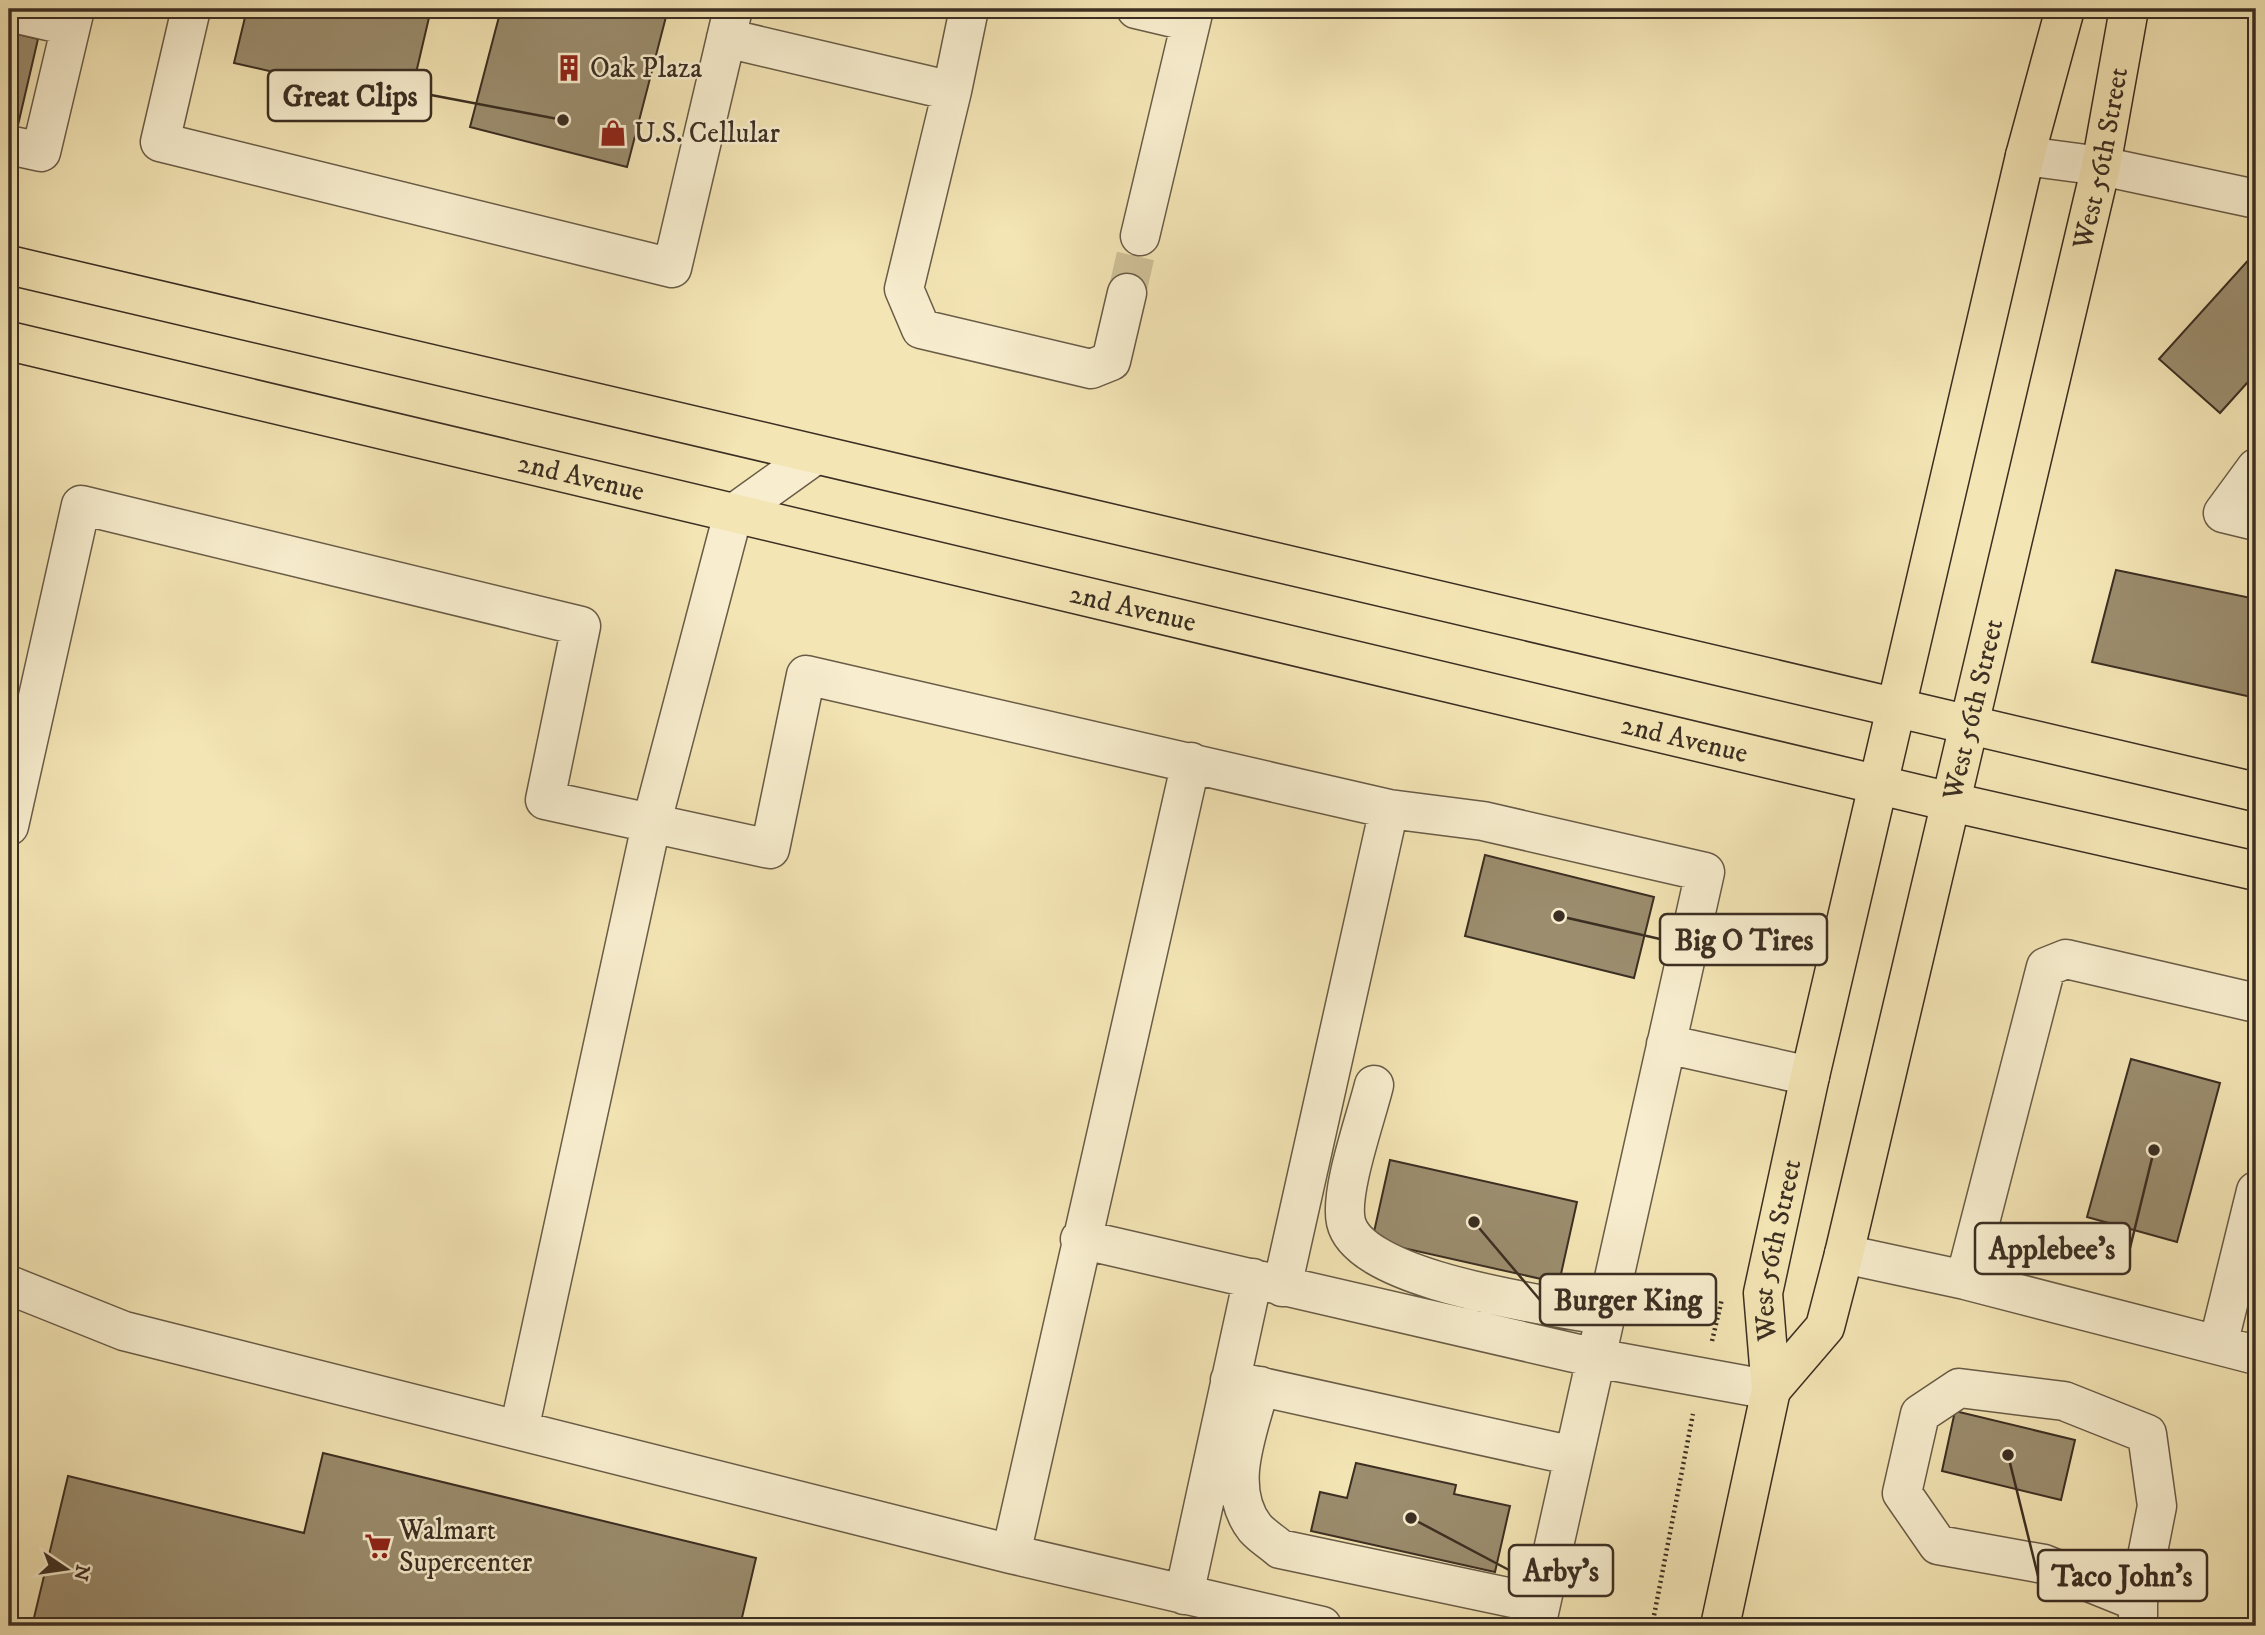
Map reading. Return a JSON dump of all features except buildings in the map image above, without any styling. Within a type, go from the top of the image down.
[{"type":"main road","name":"West 56th Street","points":[[1720,1626],[1771,1390],[1763,1293],[1810,1076],[2025,156],[2065,9]]},
{"type":"main road","name":"West 56th Street","points":[[1771,1390],[1825,1327],[1844,1254],[2101,166],[2129,9]]},
{"type":"main road","points":[[9,265],[2256,792]]},
{"type":"main road","name":"2nd Avenue","points":[[9,341],[1951,802],[2256,871]]},
{"type":"street","points":[[191,9],[160,142],[672,268],[729,23],[952,91]]},
{"type":"street","points":[[968,9],[952,91],[904,289],[921,329],[1091,369],[1111,361],[1127,293]]},
{"type":"street","points":[[1136,9],[1193,15],[1140,236]]},
{"type":"street","points":[[9,12],[72,18],[41,152],[9,145]]},
{"type":"street","points":[[2025,156],[2101,166],[2256,199]]},
{"type":"street","points":[[519,1430],[651,825],[733,514],[815,455]]},
{"type":"street","points":[[2256,468],[2223,513],[2256,522]]},
{"type":"street","points":[[9,826],[81,505],[581,626],[545,800],[651,825],[770,849],[806,675],[1389,809],[1483,821],[1704,872],[1538,1615],[1280,1549],[1255,1527],[1244,1503],[1238,1471],[1245,1383]]},
{"type":"street","points":[[1011,1555],[1080,1239],[1191,762]]},
{"type":"street","points":[[1184,1595],[1245,1383],[1267,1282],[1389,809]]},
{"type":"street","points":[[1965,1280],[2046,967],[2066,959],[2256,1003]]},
{"type":"street","points":[[1666,1044],[1810,1076]]},
{"type":"street","points":[[1374,1085],[1346,1196],[1346,1223],[1361,1246],[1378,1259],[1422,1278],[1605,1316]]},
{"type":"street","points":[[2218,1345],[2256,1191]]},
{"type":"street","points":[[1080,1239],[1595,1358],[1771,1390]]},
{"type":"street","points":[[1844,1254],[1965,1280],[2256,1354]]},
{"type":"street","points":[[9,1285],[124,1331],[1011,1555],[1322,1626]]},
{"type":"street","points":[[1245,1383],[1574,1456]]},
{"type":"street","points":[[1959,1388],[2064,1401],[2147,1434],[2157,1506],[2138,1614],[2045,1564],[1938,1545],[1902,1493],[1920,1414],[1959,1388]]},
{"type":"tunnel","points":[[1127,293],[1140,236]]},
{"type":"place","name":"Oak Plaza","points":[[569,68]]},
{"type":"place","name":"Great Clips","points":[[563,120]]},
{"type":"place","name":"U.S. Cellular","points":[[613,133]]},
{"type":"place","name":"Big O Tires","points":[[1559,916]]},
{"type":"place","name":"Applebee's","points":[[2154,1150]]},
{"type":"place","name":"Burger King","points":[[1474,1222]]},
{"type":"place","name":"Taco John's","points":[[2008,1455]]},
{"type":"place","name":"Arby's","points":[[1411,1518]]},
{"type":"place","name":"Walmart Supercenter","points":[[378,1546]]}]
